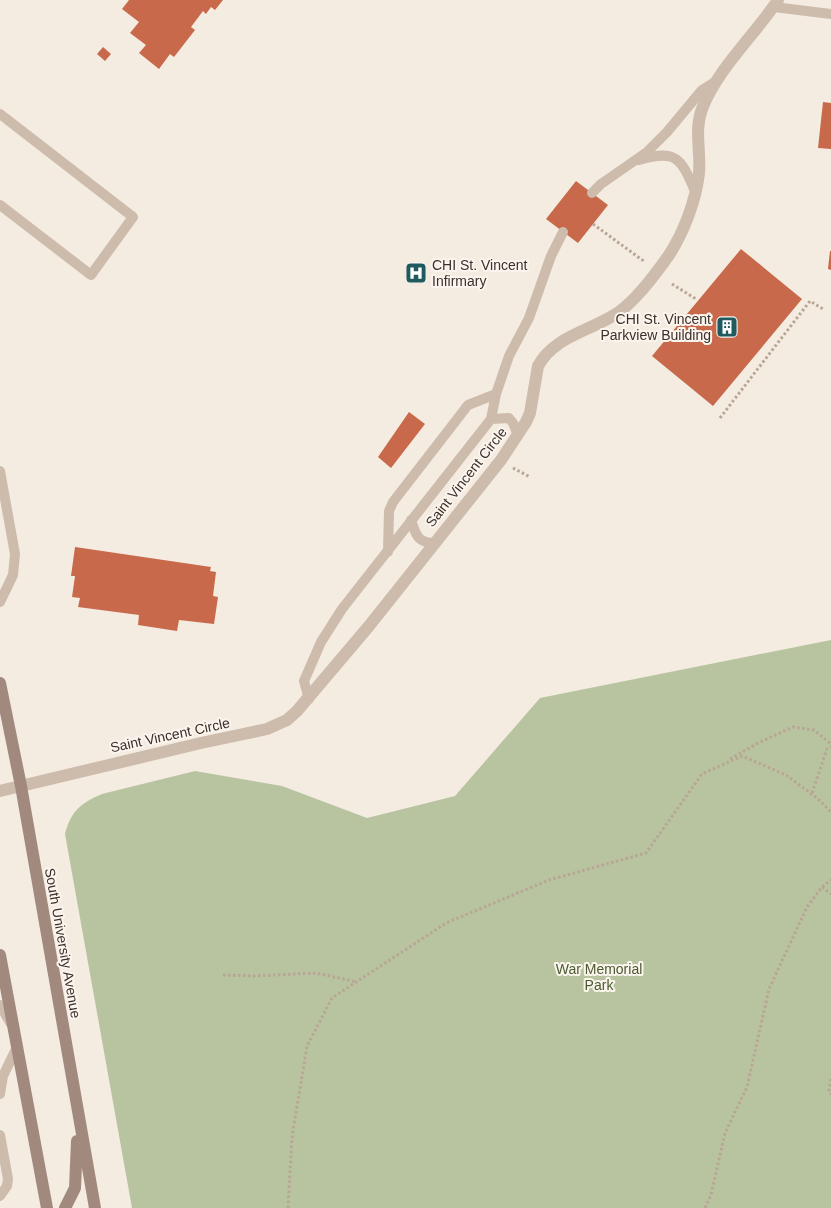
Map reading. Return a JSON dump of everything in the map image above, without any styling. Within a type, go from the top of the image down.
[{"type":"main road","name":"South University Avenue","points":[[0,683],[21,786],[95,1208]]},
{"type":"main road","points":[[0,954],[12,1028],[47,1208]]},
{"type":"main road","points":[[65,1208],[75,1188],[78,1118]]},
{"type":"street","name":"Saint Vincent Circle","points":[[0,791],[201,742],[267,729],[287,720],[308,699],[369,626],[501,460],[526,422],[530,413],[538,366],[550,350],[568,338],[607,320],[618,312],[638,294],[669,254],[680,234],[696,191],[699,173],[698,133],[706,102],[718,80],[776,3]]},
{"type":"lane","points":[[776,3],[831,14]]},
{"type":"lane","points":[[592,193],[601,184],[635,161],[667,132],[702,90],[718,80]]},
{"type":"lane","points":[[0,114],[133,217],[91,275],[4,209]]},
{"type":"lane","points":[[635,161],[660,155],[674,157],[684,166],[696,191]]},
{"type":"lane","points":[[308,699],[304,681],[321,642],[342,609],[491,419],[496,394],[509,356],[530,318],[551,256],[563,232]]},
{"type":"lane","points":[[388,552],[388,511],[393,502],[468,405],[496,394]]},
{"type":"lane","points":[[491,419],[508,418],[518,435]]},
{"type":"lane","points":[[0,472],[15,554],[13,575],[0,602]]},
{"type":"lane","points":[[411,520],[419,538],[424,542],[434,543]]},
{"type":"lane","points":[[0,1006],[12,1028]]},
{"type":"lane","points":[[0,1094],[3,1076],[16,1049]]},
{"type":"lane","points":[[0,1135],[8,1179],[7,1186],[0,1196]]},
{"type":"path","points":[[593,224],[645,262]]},
{"type":"path","points":[[672,284],[696,299]]},
{"type":"path","points":[[720,418],[810,301],[823,310]]},
{"type":"path","points":[[521,472],[530,477]]},
{"type":"path","points":[[715,768],[758,743],[793,727],[814,730],[831,745],[812,793]]},
{"type":"path","points":[[288,1208],[292,1137],[307,1046],[332,998],[446,923],[549,880],[646,853],[702,774],[742,756],[786,775],[812,793],[831,812]]},
{"type":"path","points":[[705,1208],[711,1195],[726,1133],[748,1087],[769,989],[807,907],[822,887],[831,880]]},
{"type":"path","points":[[822,887],[831,894]]},
{"type":"path","points":[[223,975],[254,976],[316,973],[357,982]]},
{"type":"path","points":[[831,1079],[829,1090],[831,1095]]},
{"type":"green space","name":"War Memorial Park","points":[[831,640],[831,1208],[132,1208],[65,834],[70,819],[78,809],[102,794],[195,771],[282,786],[367,818],[455,796],[540,698]]},
{"type":"building","points":[[129,0],[223,0],[215,10],[211,7],[206,14],[203,11],[191,27],[195,30],[174,57],[170,54],[159,69],[139,53],[146,45],[130,33],[139,22],[122,9]]},
{"type":"building","points":[[103,47],[111,54],[105,61],[97,54]]},
{"type":"building","points":[[823,102],[831,103],[831,149],[818,148]]},
{"type":"building","points":[[576,181],[608,205],[578,243],[546,219]]},
{"type":"building","name":"CHI St. Vincent Parkview Building","points":[[741,249],[802,299],[713,406],[652,356]]},
{"type":"building","points":[[831,251],[831,270],[828,269]]},
{"type":"building","points":[[409,412],[425,424],[391,468],[378,457]]},
{"type":"building","points":[[75,547],[211,567],[210,571],[216,572],[213,596],[218,597],[214,624],[179,620],[177,631],[138,625],[139,615],[78,607],[80,598],[72,597],[75,576],[71,576]]},
{"type":"place","name":"CHI St. Vincent Infirmary","points":[[416,273]]},
{"type":"place","name":"CHI St. Vincent Parkview Building","points":[[727,327]]}]
